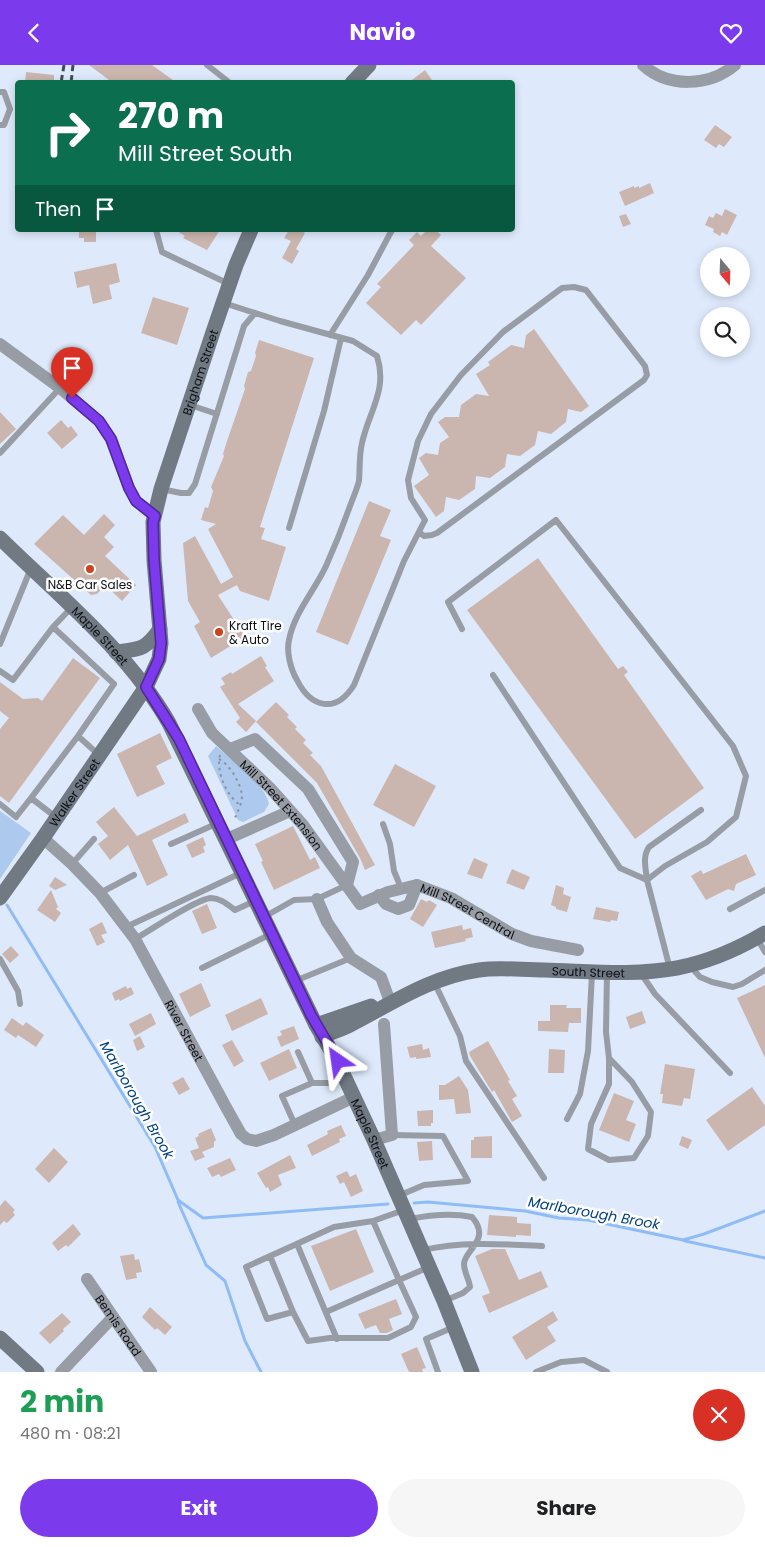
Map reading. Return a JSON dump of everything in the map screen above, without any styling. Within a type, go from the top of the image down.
[{"type":"main road","points":[[355,80],[369,65]]},
{"type":"main road","name":"Brigham Street","points":[[160,629],[153,522],[161,489],[229,284],[250,232]]},
{"type":"main road","name":"Maple Street","points":[[0,538],[116,651],[146,687],[179,739],[319,1031],[338,1061],[444,1301],[472,1372]]},
{"type":"main road","points":[[116,651],[140,649],[150,642],[160,629]]},
{"type":"main road","name":"Walker Street","points":[[0,898],[146,687],[159,659],[160,629]]},
{"type":"main road","name":"South Street","points":[[319,1031],[434,982],[466,972],[489,969],[599,972],[670,969],[725,953],[761,935]]},
{"type":"main road","name":"South Street","points":[[344,1021],[389,999],[410,992]]},
{"type":"main road","points":[[302,996],[319,1009],[344,1021],[335,1052],[338,1061]]},
{"type":"main road","points":[[0,1338],[37,1372]]},
{"type":"street","points":[[643,65],[651,72],[665,79],[689,82],[718,76],[735,65]]},
{"type":"street","points":[[0,344],[60,388],[99,421],[111,439],[129,488],[136,501],[155,516]]},
{"type":"street","name":"Mill Street Extension","points":[[198,709],[212,733],[226,749],[270,787],[360,903]]},
{"type":"street","points":[[226,749],[255,739],[308,789],[353,862],[347,885]]},
{"type":"street","points":[[227,839],[290,811]]},
{"type":"street","name":"River Street","points":[[43,838],[100,893],[135,939],[241,1134],[247,1139],[256,1141],[274,1135],[354,1097]]},
{"type":"street","points":[[379,895],[386,904],[398,909],[408,905],[417,885]]},
{"type":"street","name":"Mill Street Central","points":[[360,903],[401,888],[417,885],[451,898],[512,934],[531,941],[578,950]]},
{"type":"street","points":[[317,899],[327,922],[351,958],[381,977],[389,999]]},
{"type":"street","points":[[374,1140],[392,1135],[384,1024]]},
{"type":"street","name":"Bemis Road","points":[[87,1279],[151,1372]]},
{"type":"street","points":[[61,1372],[113,1317]]},
{"type":"lane","points":[[207,65],[226,80]]},
{"type":"lane","points":[[0,93],[4,92],[10,109],[4,125],[0,125]]},
{"type":"lane","points":[[157,232],[162,253],[229,284]]},
{"type":"lane","points":[[330,335],[368,275],[391,232]]},
{"type":"lane","points":[[223,303],[353,341],[377,356],[381,369],[381,381],[362,444],[358,483],[326,567],[297,619],[288,641],[292,671],[302,690],[311,700],[321,704],[333,703],[350,691],[404,561],[425,520],[411,498],[408,480],[418,441],[430,414],[461,375],[503,332],[562,288],[574,287],[586,290],[645,366],[647,375],[644,380],[455,520],[432,535],[424,536],[419,532]]},
{"type":"lane","points":[[161,489],[189,493],[195,484],[244,326],[255,313]]},
{"type":"lane","points":[[289,528],[324,411],[341,338]]},
{"type":"lane","points":[[0,453],[60,388]]},
{"type":"lane","points":[[189,405],[217,414]]},
{"type":"lane","points":[[462,629],[448,602],[556,520],[733,746],[746,776],[736,817],[707,842],[665,866],[647,880]]},
{"type":"lane","points":[[0,644],[31,568]]},
{"type":"lane","points":[[0,671],[14,680],[53,627],[72,607]]},
{"type":"lane","points":[[0,804],[16,817],[78,737],[114,684],[53,627]]},
{"type":"lane","points":[[493,675],[620,868],[647,880]]},
{"type":"lane","points":[[78,737],[99,755]]},
{"type":"lane","points":[[31,798],[57,818]]},
{"type":"lane","points":[[670,969],[647,880],[646,851],[648,847],[701,809]]},
{"type":"lane","points":[[171,843],[219,823]]},
{"type":"lane","points":[[383,824],[390,844],[394,871],[401,888]]},
{"type":"lane","points":[[72,864],[94,839]]},
{"type":"lane","points":[[126,927],[242,872]]},
{"type":"lane","points":[[100,893],[134,875]]},
{"type":"lane","points":[[264,917],[294,900],[317,899],[347,885]]},
{"type":"lane","points":[[730,909],[765,890]]},
{"type":"lane","points":[[135,939],[208,899],[218,899],[235,910],[256,901]]},
{"type":"lane","points":[[202,968],[272,934]]},
{"type":"lane","points":[[761,935],[765,952]]},
{"type":"lane","points":[[295,981],[351,958]]},
{"type":"lane","points":[[0,959],[18,991],[20,1004]]},
{"type":"lane","points":[[689,965],[700,977],[733,987],[742,985],[765,971]]},
{"type":"lane","points":[[639,971],[655,994],[730,1073]]},
{"type":"lane","points":[[599,972],[609,1059],[609,1084],[591,1124],[588,1149],[609,1160],[634,1158],[648,1136],[651,1112],[632,1083],[609,1059]]},
{"type":"lane","points":[[567,1119],[580,1095],[599,972]]},
{"type":"lane","points":[[434,982],[460,1036],[466,1061],[544,1178]]},
{"type":"lane","points":[[298,1052],[312,1083]]},
{"type":"lane","points":[[295,1125],[282,1096],[312,1083],[330,1083],[344,1077]]},
{"type":"lane","points":[[392,1135],[443,1136],[468,1181],[424,1185],[398,1196]]},
{"type":"lane","points":[[293,1312],[266,1319],[246,1267],[334,1227],[406,1215],[472,1217],[479,1233],[477,1243],[465,1259],[464,1264],[470,1287],[463,1293],[444,1301]]},
{"type":"lane","points":[[270,1256],[293,1312],[308,1341],[388,1338],[411,1327],[416,1317],[373,1221]]},
{"type":"lane","points":[[421,1250],[477,1243],[542,1246]]},
{"type":"lane","points":[[297,1244],[338,1339]]},
{"type":"lane","points":[[326,1312],[428,1267]]},
{"type":"lane","points":[[438,1372],[426,1339],[454,1327]]},
{"type":"lane","points":[[536,1372],[561,1362],[584,1360],[608,1372]]},
{"type":"path","points":[[226,749],[219,759],[222,780],[234,801],[240,805]]},
{"type":"path","points":[[219,759],[225,762],[238,784],[242,796],[235,818]]},
{"type":"shaded area","points":[[216,746],[255,780],[261,788],[269,804],[264,812],[243,822],[238,820],[208,756]]},
{"type":"shaded area","points":[[0,811],[31,833],[0,879]]},
{"type":"building","points":[[89,65],[152,65],[173,80],[109,80]]},
{"type":"building","points":[[425,70],[432,80],[412,80]]},
{"type":"building","points":[[26,72],[54,75],[54,80],[25,80]]},
{"type":"building","points":[[715,125],[732,137],[724,147],[719,144],[716,148],[704,140]]},
{"type":"building","points":[[650,183],[654,193],[625,206],[619,192],[634,186],[634,188],[639,186],[639,188]]},
{"type":"building","points":[[725,209],[737,215],[727,235],[722,232],[720,236],[713,232],[714,229],[705,225],[709,216],[713,218],[716,213],[722,216]]},
{"type":"building","points":[[626,214],[631,224],[623,227],[619,216]]},
{"type":"building","points":[[79,232],[96,232],[96,242],[84,242],[84,238],[79,238]]},
{"type":"building","points":[[178,232],[219,232],[207,250],[183,238],[185,236]]},
{"type":"building","points":[[288,232],[305,233],[296,249],[299,251],[292,264],[282,258],[291,241],[284,238]]},
{"type":"building","points":[[417,232],[421,236],[425,232],[438,232],[441,235],[431,246],[466,278],[421,325],[416,320],[401,335],[366,303],[381,287],[377,284],[414,245],[409,240]]},
{"type":"building","points":[[116,263],[120,282],[109,285],[112,299],[93,304],[89,285],[77,288],[74,272]]},
{"type":"building","points":[[153,297],[189,308],[177,345],[141,333]]},
{"type":"building","points":[[534,329],[589,406],[581,412],[568,409],[566,422],[551,434],[538,431],[535,445],[520,456],[507,454],[505,467],[490,478],[476,476],[475,489],[459,500],[446,497],[444,511],[436,517],[414,486],[429,475],[419,458],[426,453],[438,455],[440,443],[449,437],[438,422],[445,417],[459,417],[461,405],[476,394],[489,396],[476,374],[490,365],[488,362],[511,345],[524,348],[526,335]]},
{"type":"building","points":[[259,340],[314,358],[260,527],[265,528],[261,539],[286,547],[269,601],[240,591],[237,585],[218,595],[245,637],[211,658],[194,626],[200,622],[188,601],[183,543],[195,536],[221,584],[233,577],[208,529],[216,524],[201,520],[205,507],[208,508],[213,491],[211,487],[224,456],[227,441],[245,389],[244,386],[248,372],[251,371],[256,356],[255,353]]},
{"type":"building","points":[[0,412],[16,429],[0,444]]},
{"type":"building","points":[[61,420],[68,428],[71,426],[78,435],[62,449],[47,433]]},
{"type":"building","points":[[369,501],[391,510],[380,536],[391,540],[348,645],[316,632]]},
{"type":"building","name":"N&B Car Sales","points":[[104,514],[115,525],[104,537],[114,547],[105,556],[136,585],[122,601],[105,585],[97,594],[91,595],[34,544],[63,515],[84,535]]},
{"type":"building","points":[[538,558],[618,669],[623,666],[628,672],[624,675],[704,788],[635,839],[467,610]]},
{"type":"building","points":[[261,656],[267,666],[265,667],[274,681],[238,704],[256,721],[246,732],[236,722],[240,718],[220,687],[225,684],[221,678],[231,672],[232,674]]},
{"type":"building","points":[[73,658],[100,678],[9,803],[0,796],[0,729],[9,718],[0,711],[0,682],[23,699],[38,698],[42,701]]},
{"type":"building","points":[[276,702],[289,715],[287,717],[297,727],[295,729],[306,740],[303,743],[313,753],[310,755],[321,766],[375,865],[365,870],[317,783],[256,722]]},
{"type":"building","points":[[160,733],[172,758],[156,766],[165,784],[137,797],[117,754]]},
{"type":"building","points":[[395,764],[436,786],[414,827],[373,805]]},
{"type":"building","points":[[114,807],[137,836],[185,813],[189,822],[152,840],[168,875],[147,886],[128,845],[110,860],[98,844],[108,836],[96,822]]},
{"type":"building","points":[[293,826],[310,860],[315,857],[320,868],[274,890],[255,844]]},
{"type":"building","points":[[203,837],[206,845],[203,847],[205,852],[192,858],[186,845]]},
{"type":"building","points":[[746,854],[756,875],[736,884],[734,891],[728,889],[706,900],[691,876],[701,870],[703,874]]},
{"type":"building","points":[[474,858],[488,864],[482,879],[467,874]]},
{"type":"building","points":[[512,869],[530,877],[524,890],[506,883]]},
{"type":"building","points":[[55,877],[67,885],[55,890],[49,886]]},
{"type":"building","points":[[556,885],[564,888],[563,894],[571,897],[567,912],[556,909],[556,907],[551,905]]},
{"type":"building","points":[[51,890],[58,907],[56,909],[61,913],[55,922],[37,910]]},
{"type":"building","points":[[421,899],[427,902],[429,900],[437,905],[423,927],[410,919]]},
{"type":"building","points":[[207,904],[217,928],[202,934],[192,911]]},
{"type":"building","points":[[596,907],[619,912],[617,921],[611,920],[610,922],[593,919]]},
{"type":"building","points":[[102,922],[107,933],[101,935],[105,942],[97,946],[89,929]]},
{"type":"building","points":[[462,925],[463,930],[471,928],[473,937],[465,939],[466,941],[435,948],[431,932]]},
{"type":"building","points":[[11,946],[19,955],[10,963],[2,954]]},
{"type":"building","points":[[201,983],[211,1006],[190,1017],[179,994]]},
{"type":"building","points":[[765,985],[765,1058],[737,998]]},
{"type":"building","points":[[126,986],[127,989],[131,987],[134,994],[120,1001],[119,999],[115,1001],[112,993]]},
{"type":"building","points":[[261,998],[268,1014],[232,1031],[225,1015]]},
{"type":"building","points":[[550,1005],[567,1005],[566,1008],[581,1008],[581,1023],[569,1023],[568,1032],[538,1031],[538,1021],[550,1021]]},
{"type":"building","points":[[642,1011],[646,1023],[630,1029],[626,1017]]},
{"type":"building","points":[[151,1013],[156,1024],[135,1036],[129,1024]]},
{"type":"building","points":[[12,1018],[23,1026],[26,1022],[44,1035],[36,1047],[18,1035],[16,1038],[4,1030]]},
{"type":"building","points":[[294,1026],[299,1039],[281,1047],[277,1037],[282,1035],[280,1031]]},
{"type":"building","points":[[140,1036],[145,1047],[137,1051],[133,1040]]},
{"type":"building","points":[[232,1040],[244,1061],[234,1067],[222,1045]]},
{"type":"building","points":[[488,1041],[517,1096],[512,1099],[522,1116],[512,1122],[494,1090],[492,1092],[470,1056],[469,1052]]},
{"type":"building","points":[[422,1044],[423,1050],[429,1048],[431,1057],[410,1058],[407,1047]]},
{"type":"building","points":[[289,1049],[297,1068],[269,1081],[260,1063]]},
{"type":"building","points":[[549,1049],[565,1050],[564,1073],[548,1073]]},
{"type":"building","points":[[665,1064],[695,1069],[690,1099],[684,1098],[682,1106],[662,1103],[663,1094],[660,1094]]},
{"type":"building","points":[[459,1076],[468,1090],[471,1113],[456,1114],[454,1099],[439,1100],[439,1085],[445,1085]]},
{"type":"building","points":[[183,1077],[190,1089],[179,1095],[172,1083]]},
{"type":"building","points":[[752,1087],[765,1106],[765,1125],[728,1151],[706,1120]]},
{"type":"building","points":[[614,1093],[634,1101],[626,1120],[636,1124],[629,1142],[599,1130]]},
{"type":"building","points":[[433,1110],[433,1123],[431,1123],[431,1126],[418,1126],[417,1111]]},
{"type":"building","points":[[341,1125],[346,1136],[339,1139],[340,1142],[312,1156],[307,1145],[328,1134],[327,1131]]},
{"type":"building","points":[[211,1128],[216,1140],[214,1147],[202,1152],[205,1157],[195,1161],[190,1151],[199,1148],[195,1138],[199,1136],[198,1134]]},
{"type":"building","points":[[492,1136],[492,1158],[471,1158],[471,1140],[474,1140],[474,1137]]},
{"type":"building","points":[[682,1136],[692,1140],[688,1149],[679,1145]]},
{"type":"building","points":[[432,1141],[433,1160],[419,1161],[417,1142]]},
{"type":"building","points":[[54,1148],[68,1162],[49,1183],[35,1169]]},
{"type":"building","points":[[290,1155],[296,1168],[278,1175],[282,1185],[270,1192],[257,1173]]},
{"type":"building","points":[[230,1158],[236,1170],[221,1177],[219,1174],[212,1177],[207,1168]]},
{"type":"building","points":[[347,1171],[350,1177],[356,1174],[363,1191],[351,1197],[344,1182],[340,1184],[336,1176]]},
{"type":"building","points":[[5,1200],[15,1210],[13,1212],[15,1215],[7,1223],[4,1221],[0,1225],[0,1206]]},
{"type":"building","points":[[489,1215],[517,1217],[517,1223],[531,1224],[531,1236],[487,1235]]},
{"type":"building","points":[[73,1224],[81,1234],[68,1247],[66,1245],[58,1251],[52,1243]]},
{"type":"building","points":[[356,1229],[374,1272],[330,1291],[311,1246]]},
{"type":"building","points":[[492,1249],[505,1249],[519,1280],[541,1271],[548,1287],[489,1313],[482,1296],[490,1293],[475,1256]]},
{"type":"building","points":[[134,1254],[135,1260],[139,1259],[142,1272],[136,1273],[137,1278],[126,1280],[120,1256]]},
{"type":"building","points":[[396,1299],[402,1314],[389,1319],[393,1330],[387,1333],[380,1333],[376,1325],[365,1329],[358,1314]]},
{"type":"building","points":[[150,1307],[172,1327],[165,1335],[157,1328],[155,1330],[142,1317]]},
{"type":"building","points":[[553,1311],[558,1320],[547,1327],[556,1341],[526,1360],[512,1337]]},
{"type":"building","points":[[62,1313],[71,1322],[50,1344],[39,1333]]},
{"type":"building","points":[[417,1347],[426,1368],[422,1369],[423,1372],[409,1372],[401,1354]]},
{"type":"waterway","name":"Marlborough Brook","points":[[7,905],[155,1147],[178,1200],[203,1218],[388,1204]]},
{"type":"waterway","points":[[178,1202],[206,1265],[225,1281],[245,1341],[261,1372]]},
{"type":"waterway","name":"Marlborough Brook","points":[[414,1203],[428,1202],[525,1211],[559,1218],[588,1220],[683,1240],[765,1211]]},
{"type":"waterway","points":[[685,1241],[765,1258]]},
{"type":"railway","points":[[62,80],[64,65]]},
{"type":"railway","points":[[71,80],[73,65]]},
{"type":"place","name":"N&B Car Sales","points":[[90,569]]},
{"type":"place","name":"Kraft Tire & Auto","points":[[219,632]]},
{"type":"route","points":[[72,398],[99,421],[111,439],[129,488],[136,501],[155,516],[153,522],[154,560],[161,643],[159,659],[146,687],[179,739],[311,1015],[322,1037],[338,1061]]}]
